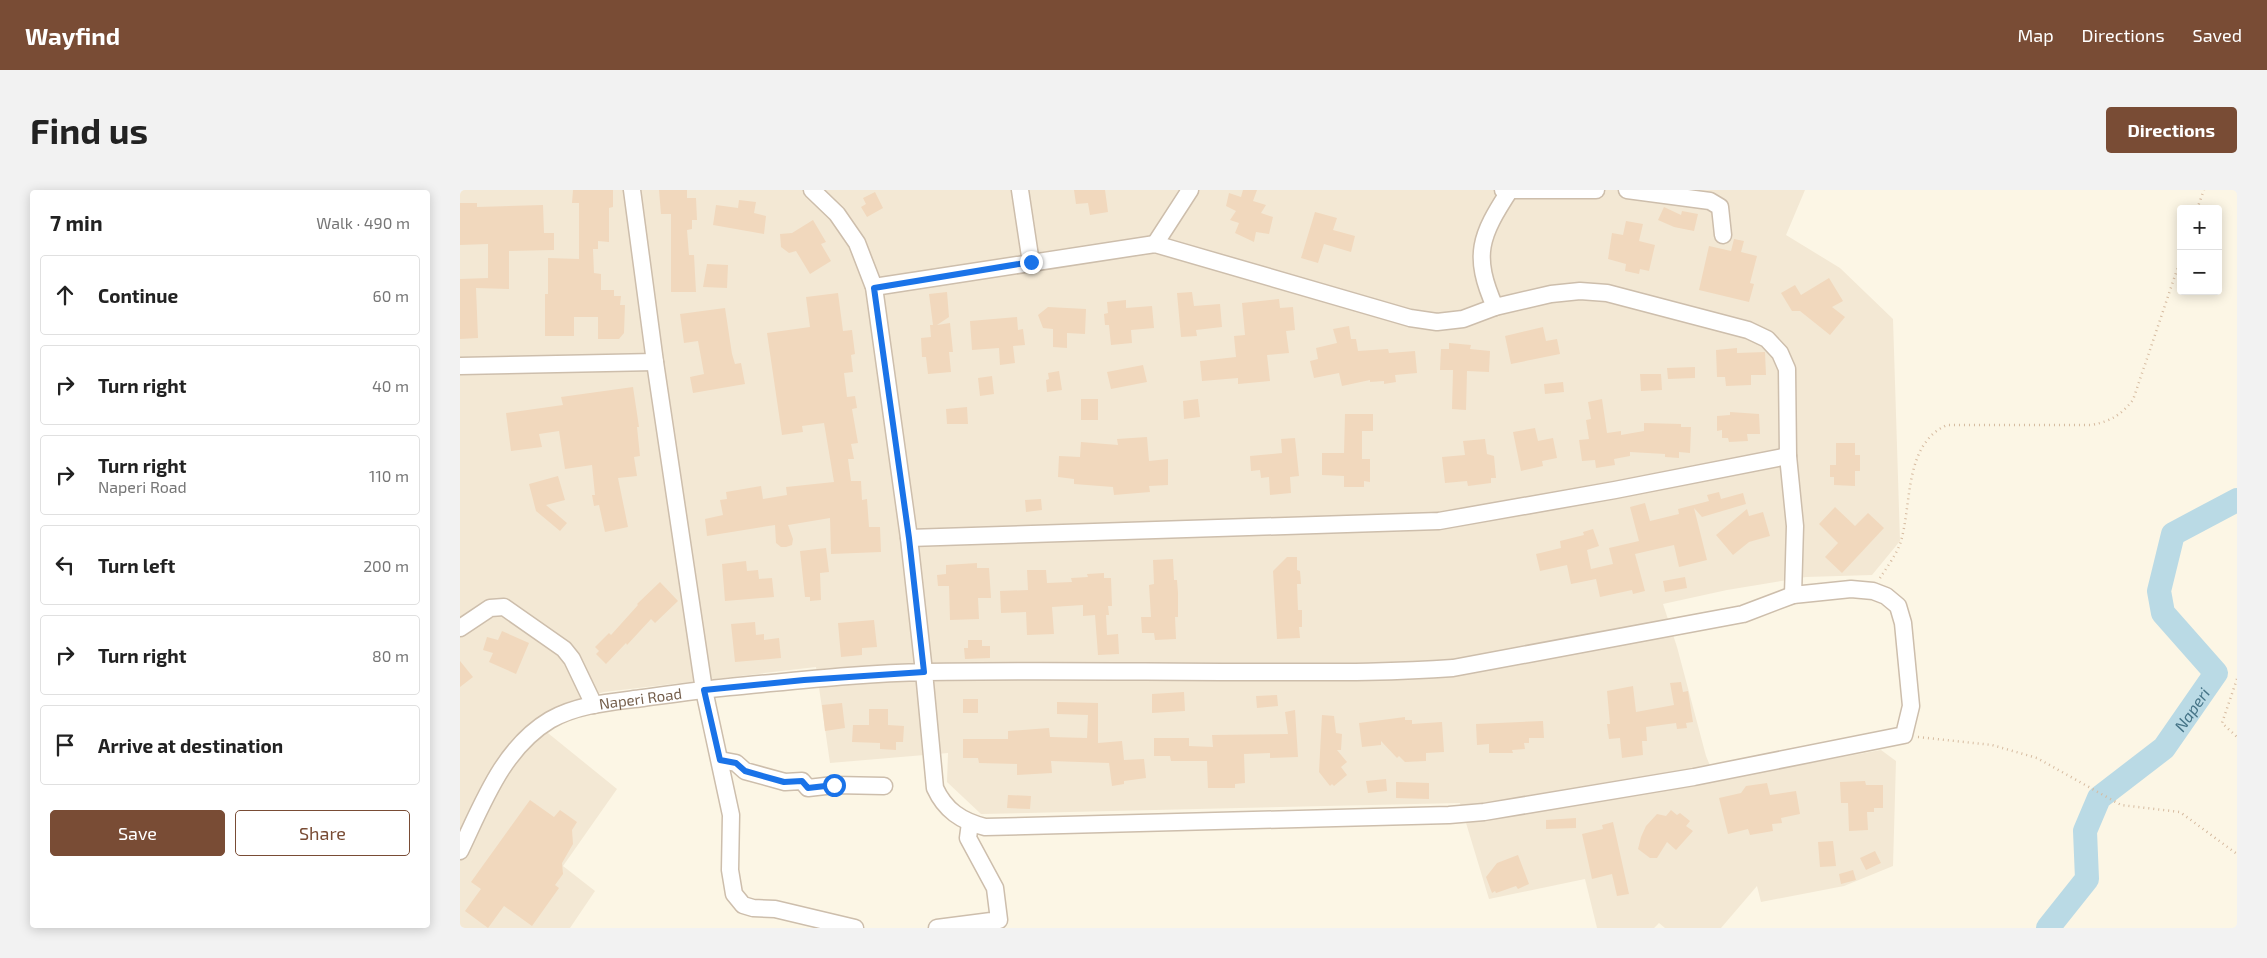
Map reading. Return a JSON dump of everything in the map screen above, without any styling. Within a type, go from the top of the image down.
[{"type":"street","points":[[632,190],[654,362],[704,690],[731,815],[730,870],[734,894],[743,905],[752,908],[775,909],[855,928]]},
{"type":"street","points":[[812,190],[838,214],[857,243],[874,288],[909,538],[935,788],[941,800],[952,813],[970,823],[985,827],[1475,813],[1694,777],[1904,735],[1911,706],[1903,623],[1898,606],[1886,596],[1873,590]]},
{"type":"street","points":[[1020,190],[1031,262]]},
{"type":"street","points":[[1155,244],[1190,190]]},
{"type":"street","points":[[1495,307],[1484,276],[1480,251],[1486,231],[1507,190],[1596,190]]},
{"type":"street","points":[[1627,190],[1710,201],[1720,207],[1723,235]]},
{"type":"street","points":[[874,288],[1155,244],[1410,318],[1436,322],[1463,319],[1495,307],[1551,294],[1580,291],[1607,293],[1748,330],[1767,339],[1780,353],[1787,369],[1788,456],[1796,526],[1793,595]]},
{"type":"street","points":[[460,366],[654,362]]},
{"type":"street","points":[[909,538],[1439,521],[1615,490],[1788,456]]},
{"type":"street","name":"Naperi Road","points":[[460,850],[492,784],[512,754],[531,732],[552,719],[574,709],[594,705],[704,690],[804,680],[924,672],[1420,671],[1453,668],[1743,614],[1793,595],[1852,589],[1873,590]]},
{"type":"street","points":[[460,628],[490,608],[504,607],[564,649],[572,659],[594,705]]},
{"type":"street","points":[[720,760],[736,763],[745,771],[784,782],[802,781],[808,788],[834,785],[884,786]]},
{"type":"street","points":[[937,928],[998,920],[995,888],[968,838],[970,823]]},
{"type":"path","points":[[2198,205],[2204,190]]},
{"type":"path","points":[[1873,590],[1900,543],[1917,456],[1935,430],[1947,425],[2092,425],[2110,421],[2122,413],[2133,400],[2177,270]]},
{"type":"path","points":[[2237,679],[2222,723],[2237,737]]},
{"type":"path","points":[[1904,735],[1992,744],[2037,758],[2121,805],[2180,812],[2237,854]]},
{"type":"shaded area","points":[[460,190],[1805,190],[1786,235],[1840,268],[1893,319],[1900,541],[1872,575],[1806,577],[1727,590],[1663,604],[1677,647],[1706,756],[1716,780],[1881,750],[1896,761],[1893,866],[1844,886],[1761,902],[1757,886],[1721,928],[1665,928],[1659,923],[1654,928],[1597,928],[1585,879],[1489,899],[1460,803],[981,814],[947,782],[948,753],[830,763],[816,667],[604,692],[568,702],[538,725],[617,789],[563,866],[595,891],[570,928],[460,928]]},
{"type":"building","points":[[573,190],[613,190],[613,207],[609,208],[609,242],[598,241],[598,249],[593,249],[594,273],[601,274],[601,290],[614,290],[614,296],[621,296],[620,305],[625,305],[624,333],[619,339],[598,339],[598,317],[574,317],[574,336],[545,336],[545,294],[548,294],[548,258],[579,259],[579,203],[572,203]]},
{"type":"building","points":[[659,190],[687,190],[687,198],[696,198],[697,220],[692,220],[692,229],[687,230],[689,255],[694,255],[696,292],[671,292],[671,214],[661,214]]},
{"type":"building","points":[[1074,190],[1105,190],[1108,212],[1090,215],[1088,203],[1076,204]]},
{"type":"building","points":[[1243,190],[1257,190],[1253,201],[1266,205],[1261,213],[1273,217],[1269,234],[1256,232],[1254,242],[1235,233],[1239,223],[1230,220],[1236,211],[1226,206],[1229,193],[1241,197]]},
{"type":"building","points":[[875,192],[883,208],[867,217],[861,207],[866,204],[863,198]]},
{"type":"building","points":[[739,200],[756,202],[754,213],[766,216],[764,234],[713,225],[716,205],[738,208]]},
{"type":"building","points":[[460,203],[477,203],[477,207],[543,205],[544,233],[554,233],[554,250],[509,251],[509,289],[476,288],[478,338],[460,339],[460,279],[488,278],[488,244],[460,245]]},
{"type":"building","points":[[1664,207],[1681,215],[1682,211],[1698,214],[1694,231],[1674,227],[1658,220]]},
{"type":"building","points":[[1315,212],[1337,218],[1333,230],[1355,236],[1351,252],[1324,244],[1318,263],[1301,258]]},
{"type":"building","points":[[813,220],[826,242],[821,244],[831,261],[810,274],[796,251],[789,253],[781,247],[780,234],[792,233]]},
{"type":"building","points":[[1626,221],[1643,224],[1639,241],[1655,245],[1649,271],[1640,269],[1639,274],[1625,271],[1626,264],[1608,259],[1612,233],[1623,235]]},
{"type":"building","points":[[1734,239],[1744,241],[1741,252],[1757,256],[1750,283],[1754,284],[1749,302],[1699,290],[1709,246],[1731,251]]},
{"type":"building","points":[[707,264],[728,265],[727,288],[703,287]]},
{"type":"building","points":[[1829,278],[1843,301],[1832,307],[1845,317],[1830,335],[1800,311],[1792,311],[1781,293],[1795,285],[1801,295]]},
{"type":"building","points":[[947,292],[949,317],[937,325],[950,323],[953,352],[949,352],[951,372],[928,374],[926,357],[922,357],[921,338],[931,337],[930,325],[933,325],[929,294]]},
{"type":"building","points":[[1192,292],[1194,306],[1220,304],[1222,327],[1196,330],[1197,336],[1181,337],[1177,293]]},
{"type":"building","points":[[838,293],[843,331],[852,330],[855,354],[851,355],[853,372],[844,373],[847,397],[855,396],[857,408],[852,409],[858,443],[851,444],[854,459],[848,459],[851,481],[861,481],[862,500],[867,499],[869,527],[880,527],[881,552],[831,554],[830,518],[788,525],[793,539],[792,545],[786,547],[781,547],[776,543],[775,525],[707,536],[705,519],[723,515],[720,500],[727,499],[726,492],[761,486],[763,499],[787,495],[786,487],[834,482],[824,423],[802,426],[803,432],[782,435],[767,333],[810,327],[806,297]]},
{"type":"building","points":[[1279,299],[1280,308],[1293,307],[1295,330],[1286,331],[1289,353],[1267,355],[1270,381],[1238,384],[1238,378],[1202,381],[1200,361],[1236,357],[1234,336],[1245,335],[1242,303]]},
{"type":"building","points":[[1126,300],[1126,308],[1152,306],[1154,328],[1131,330],[1132,343],[1111,345],[1109,325],[1105,325],[1104,314],[1108,313],[1107,302]]},
{"type":"building","points":[[1048,307],[1086,309],[1085,334],[1067,333],[1067,348],[1053,347],[1053,329],[1043,328],[1038,315]]},
{"type":"building","points":[[725,308],[732,354],[735,364],[741,363],[745,384],[693,393],[690,377],[704,374],[698,341],[684,343],[680,314]]},
{"type":"building","points":[[1017,317],[1018,330],[1023,329],[1025,345],[1013,346],[1015,363],[1000,365],[999,348],[972,350],[970,321]]},
{"type":"building","points":[[1349,326],[1351,339],[1356,339],[1358,351],[1388,349],[1389,353],[1415,351],[1417,373],[1395,375],[1396,382],[1384,384],[1384,381],[1370,382],[1370,380],[1342,386],[1339,373],[1314,378],[1310,361],[1318,359],[1316,348],[1337,343],[1333,329]]},
{"type":"building","points":[[1543,327],[1546,341],[1557,339],[1560,354],[1511,364],[1505,336]]},
{"type":"building","points":[[1449,343],[1471,345],[1470,349],[1490,351],[1489,372],[1467,371],[1466,410],[1452,409],[1453,370],[1440,370],[1441,349],[1449,349]]},
{"type":"building","points":[[1737,348],[1737,353],[1765,352],[1766,375],[1751,375],[1751,385],[1726,386],[1725,377],[1717,377],[1716,350]]},
{"type":"building","points":[[1143,365],[1147,382],[1111,389],[1107,372]]},
{"type":"building","points":[[1695,367],[1695,378],[1668,379],[1667,368]]},
{"type":"building","points":[[1059,371],[1062,390],[1047,392],[1046,380],[1049,379],[1048,373]]},
{"type":"building","points":[[1640,374],[1661,374],[1662,390],[1641,391]]},
{"type":"building","points":[[992,376],[994,394],[980,396],[978,378]]},
{"type":"building","points":[[1563,382],[1564,392],[1545,394],[1544,384]]},
{"type":"building","points":[[633,387],[639,427],[637,427],[640,456],[634,457],[637,476],[618,478],[628,527],[605,532],[599,505],[594,506],[592,495],[595,495],[592,465],[565,469],[559,431],[539,434],[542,447],[511,451],[506,413],[563,405],[561,397]]},
{"type":"building","points":[[1081,399],[1098,399],[1098,420],[1081,420]]},
{"type":"building","points":[[1198,399],[1200,417],[1184,419],[1183,401]]},
{"type":"building","points":[[1602,399],[1607,433],[1621,431],[1621,435],[1644,431],[1644,423],[1681,424],[1681,427],[1691,427],[1690,453],[1679,452],[1679,458],[1665,457],[1665,454],[1630,452],[1630,456],[1614,459],[1615,465],[1596,468],[1595,460],[1582,461],[1579,440],[1589,439],[1586,420],[1591,419],[1588,402]]},
{"type":"building","points":[[967,407],[968,424],[947,424],[946,409]]},
{"type":"building","points":[[1730,412],[1759,414],[1760,434],[1747,434],[1748,441],[1729,442],[1728,438],[1722,438],[1722,430],[1717,431],[1717,416],[1730,415]]},
{"type":"building","points":[[1345,414],[1373,414],[1373,431],[1362,431],[1362,459],[1370,459],[1370,482],[1364,481],[1364,487],[1344,487],[1344,476],[1322,475],[1322,453],[1344,453]]},
{"type":"building","points":[[1535,428],[1538,441],[1553,438],[1557,458],[1542,461],[1543,466],[1521,471],[1513,432]]},
{"type":"building","points":[[1147,437],[1149,461],[1168,459],[1168,485],[1149,486],[1150,492],[1114,495],[1113,487],[1074,484],[1074,479],[1058,477],[1059,456],[1080,457],[1081,442],[1118,445],[1117,439]]},
{"type":"building","points":[[1295,438],[1299,476],[1290,477],[1291,493],[1270,495],[1269,477],[1261,478],[1260,470],[1251,471],[1250,456],[1282,453],[1281,439]]},
{"type":"building","points":[[1485,439],[1487,454],[1494,456],[1496,478],[1491,478],[1491,483],[1468,486],[1467,481],[1445,483],[1442,457],[1465,455],[1463,441]]},
{"type":"building","points":[[1836,443],[1855,443],[1855,455],[1860,455],[1860,471],[1855,471],[1855,486],[1834,485],[1834,477],[1830,477],[1830,465],[1836,465]]},
{"type":"building","points":[[558,476],[565,500],[546,505],[567,523],[560,531],[536,511],[529,484]]},
{"type":"building","points":[[1719,492],[1721,499],[1743,493],[1746,504],[1702,517],[1694,508],[1707,560],[1679,567],[1674,545],[1635,554],[1645,591],[1633,594],[1632,590],[1600,597],[1596,579],[1571,584],[1567,565],[1540,571],[1536,554],[1561,548],[1560,541],[1584,535],[1583,532],[1593,529],[1599,546],[1587,550],[1591,569],[1613,564],[1609,548],[1639,541],[1630,507],[1645,503],[1650,521],[1679,514],[1678,509],[1709,501],[1707,495]]},
{"type":"building","points":[[1041,499],[1042,510],[1026,512],[1025,500]]},
{"type":"building","points":[[1835,507],[1855,526],[1868,513],[1884,528],[1842,573],[1825,557],[1838,543],[1819,524]]},
{"type":"building","points":[[1747,509],[1749,516],[1763,512],[1770,536],[1749,542],[1733,555],[1716,535]]},
{"type":"building","points":[[826,548],[829,572],[820,573],[821,600],[810,601],[810,597],[805,597],[800,551]]},
{"type":"building","points":[[1287,557],[1297,557],[1297,570],[1300,571],[1301,584],[1297,584],[1298,610],[1302,610],[1302,627],[1299,627],[1300,638],[1277,639],[1273,571]]},
{"type":"building","points":[[1173,559],[1174,580],[1177,580],[1178,593],[1178,617],[1175,617],[1176,639],[1155,640],[1154,633],[1142,633],[1141,617],[1151,617],[1149,585],[1154,584],[1153,560]]},
{"type":"building","points":[[746,561],[747,571],[758,570],[759,579],[772,578],[774,597],[725,601],[722,564]]},
{"type":"building","points":[[977,563],[977,568],[989,568],[991,598],[978,598],[979,619],[950,620],[949,586],[938,586],[937,575],[946,574],[946,565]]},
{"type":"building","points":[[1027,570],[1046,570],[1047,583],[1072,582],[1071,578],[1088,577],[1087,574],[1104,573],[1104,578],[1111,578],[1112,606],[1108,606],[1109,615],[1106,615],[1107,635],[1118,634],[1119,654],[1098,655],[1095,615],[1083,616],[1083,605],[1052,607],[1054,634],[1027,635],[1026,612],[1001,613],[1000,591],[1028,590]]},
{"type":"building","points":[[1685,577],[1687,588],[1665,592],[1663,581]]},
{"type":"building","points":[[660,582],[678,601],[655,623],[651,619],[606,664],[596,654],[599,651],[595,647],[609,633],[611,635],[637,604]]},
{"type":"building","points":[[874,620],[877,647],[862,648],[862,655],[841,657],[838,623]]},
{"type":"building","points":[[755,622],[756,635],[764,634],[764,640],[779,638],[781,658],[735,662],[731,624]]},
{"type":"building","points":[[502,631],[529,643],[516,674],[489,662],[493,653],[483,650],[487,637],[498,640]]},
{"type":"building","points":[[968,640],[982,640],[982,646],[990,646],[990,658],[965,659],[964,648],[968,648]]},
{"type":"building","points":[[460,661],[473,677],[460,687]]},
{"type":"building","points":[[1681,682],[1683,692],[1688,691],[1693,722],[1686,723],[1687,728],[1677,729],[1676,723],[1646,727],[1647,741],[1642,741],[1643,755],[1622,758],[1620,738],[1609,739],[1607,724],[1610,724],[1607,691],[1633,686],[1636,712],[1674,705],[1670,683]]},
{"type":"building","points":[[1184,692],[1185,711],[1152,713],[1152,694]]},
{"type":"building","points":[[1277,695],[1278,706],[1257,708],[1256,696]]},
{"type":"building","points":[[963,699],[978,699],[978,713],[963,713]]},
{"type":"building","points":[[1057,702],[1098,703],[1098,743],[1122,741],[1124,760],[1144,759],[1146,778],[1124,781],[1124,784],[1112,786],[1109,763],[1051,761],[1052,773],[1017,775],[1017,764],[979,763],[978,758],[963,758],[963,739],[1008,739],[1008,731],[1049,728],[1050,737],[1087,738],[1088,715],[1057,714]]},
{"type":"building","points":[[842,703],[845,728],[825,731],[822,705]]},
{"type":"building","points":[[869,709],[888,709],[888,725],[904,726],[903,742],[896,742],[896,750],[880,749],[880,743],[852,742],[853,725],[869,725]]},
{"type":"building","points":[[1295,710],[1298,757],[1270,758],[1270,753],[1244,754],[1245,783],[1235,784],[1235,788],[1208,788],[1207,761],[1171,761],[1170,756],[1154,756],[1154,738],[1189,738],[1189,746],[1213,747],[1212,735],[1288,734],[1285,712]]},
{"type":"building","points":[[1322,715],[1334,716],[1336,733],[1342,734],[1341,750],[1337,750],[1347,762],[1341,767],[1347,775],[1334,786],[1332,784],[1330,786],[1319,772]]},
{"type":"building","points":[[1405,717],[1405,720],[1412,720],[1412,724],[1442,722],[1444,752],[1426,753],[1426,761],[1405,762],[1399,756],[1397,758],[1381,741],[1381,745],[1362,747],[1359,723]]},
{"type":"building","points":[[1543,721],[1544,738],[1529,738],[1529,743],[1524,743],[1525,749],[1512,750],[1513,753],[1489,753],[1489,744],[1477,745],[1476,724]]},
{"type":"building","points":[[1386,779],[1387,791],[1368,793],[1366,781]]},
{"type":"building","points":[[1865,781],[1866,785],[1883,785],[1883,808],[1874,808],[1874,812],[1867,812],[1868,830],[1849,831],[1848,803],[1841,803],[1840,782]]},
{"type":"building","points":[[1396,782],[1429,783],[1429,799],[1396,798]]},
{"type":"building","points":[[1767,783],[1770,795],[1796,791],[1800,814],[1781,818],[1782,823],[1772,824],[1773,831],[1750,835],[1748,829],[1728,834],[1719,798],[1741,793],[1746,786]]},
{"type":"building","points":[[1008,795],[1031,796],[1030,809],[1007,808]]},
{"type":"building","points":[[530,800],[554,817],[560,810],[577,822],[572,830],[573,844],[562,863],[563,874],[555,885],[559,888],[532,926],[504,906],[488,928],[465,911],[481,889],[471,882]]},
{"type":"building","points":[[1671,810],[1677,815],[1680,813],[1690,821],[1686,826],[1693,831],[1676,850],[1667,842],[1657,858],[1650,858],[1638,849],[1641,837],[1646,826],[1657,814],[1666,816]]},
{"type":"building","points":[[1576,818],[1576,828],[1546,829],[1546,820]]},
{"type":"building","points":[[1613,822],[1629,894],[1617,896],[1612,874],[1592,879],[1582,834],[1603,829],[1602,825]]},
{"type":"building","points":[[1833,841],[1836,866],[1820,867],[1818,842]]},
{"type":"building","points":[[1875,851],[1881,863],[1866,870],[1860,858]]},
{"type":"building","points":[[1518,855],[1529,884],[1518,889],[1516,886],[1492,893],[1486,877],[1497,863]]},
{"type":"building","points":[[1853,870],[1856,880],[1841,884],[1839,874]]},
{"type":"waterway","name":"Naperi","points":[[2048,928],[2087,879],[2085,831],[2099,798],[2164,748],[2216,673],[2163,613],[2159,591],[2173,534],[2237,500]]},
{"type":"route","points":[[834,785],[808,788],[802,781],[784,782],[769,776],[745,771],[736,763],[720,760],[704,690],[804,680],[924,672],[909,538],[874,288],[1031,262]]}]
